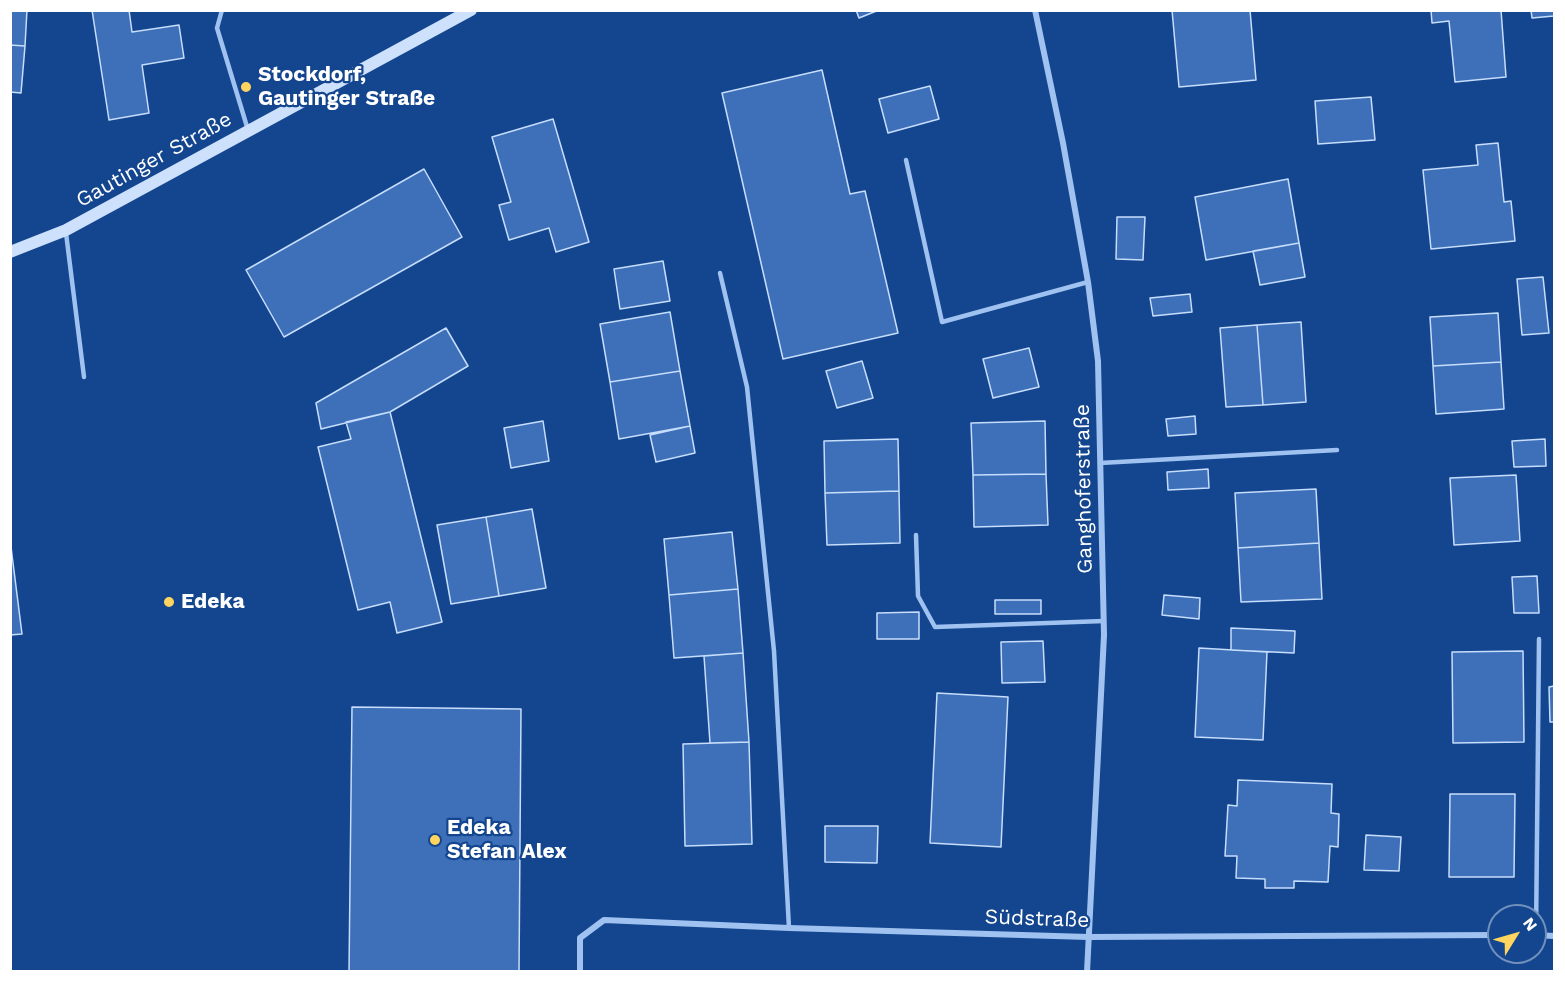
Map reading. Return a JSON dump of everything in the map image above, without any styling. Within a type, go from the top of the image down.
[{"type":"main road","name":"Gautinger Straße","points":[[10,252],[66,230],[471,10]]},
{"type":"street","name":"Ganghoferstraße","points":[[1035,10],[1063,143],[1088,282],[1098,361],[1104,621],[1087,972]]},
{"type":"street","name":"Südstraße","points":[[580,972],[580,938],[604,920],[1088,937],[1487,935]]},
{"type":"lane","points":[[222,10],[217,28],[248,130]]},
{"type":"lane","points":[[906,160],[942,322],[1088,282]]},
{"type":"lane","points":[[66,230],[84,377]]},
{"type":"lane","points":[[720,273],[747,387],[774,651],[789,928]]},
{"type":"lane","points":[[1100,463],[1338,450]]},
{"type":"lane","points":[[916,535],[918,596],[935,627],[1104,621]]},
{"type":"lane","points":[[1535,904],[1539,639]]},
{"type":"building","points":[[10,10],[27,10],[25,46],[10,45]]},
{"type":"building","points":[[92,10],[129,10],[132,32],[179,25],[184,58],[142,65],[149,113],[109,120]]},
{"type":"building","points":[[856,10],[879,10],[859,18]]},
{"type":"building","points":[[1172,10],[1250,10],[1256,80],[1179,87]]},
{"type":"building","points":[[1431,10],[1501,10],[1506,77],[1455,82],[1449,21],[1432,23]]},
{"type":"building","points":[[1531,10],[1554,10],[1554,16],[1532,18]]},
{"type":"building","points":[[10,45],[25,46],[21,93],[10,92]]},
{"type":"building","points":[[822,70],[850,194],[865,191],[898,333],[783,359],[722,93]]},
{"type":"building","points":[[930,86],[939,119],[888,133],[879,99]]},
{"type":"building","points":[[1371,97],[1375,140],[1318,144],[1315,101]]},
{"type":"building","points":[[553,119],[589,242],[556,252],[549,228],[509,240],[499,205],[511,202],[492,137]]},
{"type":"building","points":[[1498,143],[1504,202],[1511,201],[1515,241],[1431,249],[1423,170],[1478,165],[1476,145]]},
{"type":"building","points":[[424,169],[462,237],[284,337],[246,270]]},
{"type":"building","points":[[1288,179],[1299,243],[1206,260],[1195,197]]},
{"type":"building","points":[[1117,217],[1145,217],[1143,260],[1116,259]]},
{"type":"building","points":[[1299,243],[1305,277],[1260,285],[1253,251]]},
{"type":"building","points":[[663,261],[670,301],[620,309],[614,269]]},
{"type":"building","points":[[1543,277],[1549,333],[1522,335],[1517,279]]},
{"type":"building","points":[[1190,294],[1192,312],[1153,316],[1150,298]]},
{"type":"building","points":[[670,312],[680,371],[610,382],[600,324]]},
{"type":"building","points":[[1498,313],[1501,362],[1433,366],[1430,317]]},
{"type":"building","points":[[1301,322],[1306,402],[1263,405],[1257,325]]},
{"type":"building","points":[[1257,325],[1263,405],[1226,407],[1220,328]]},
{"type":"building","points":[[446,328],[468,366],[390,412],[321,429],[316,403]]},
{"type":"building","points":[[1029,348],[1039,387],[993,398],[983,359]]},
{"type":"building","points":[[862,361],[873,398],[837,408],[826,371]]},
{"type":"building","points":[[1501,362],[1504,409],[1436,414],[1433,366]]},
{"type":"building","points":[[680,371],[690,426],[619,439],[610,382]]},
{"type":"building","points":[[390,412],[442,622],[397,633],[390,602],[358,610],[318,447],[351,439],[346,422]]},
{"type":"building","points":[[1195,416],[1196,434],[1168,436],[1166,419]]},
{"type":"building","points":[[543,421],[549,461],[511,468],[504,428]]},
{"type":"building","points":[[1045,421],[1046,474],[973,475],[971,423]]},
{"type":"building","points":[[690,426],[695,453],[656,462],[650,435]]},
{"type":"building","points":[[898,439],[899,491],[825,493],[824,441]]},
{"type":"building","points":[[1545,439],[1546,466],[1514,467],[1512,441]]},
{"type":"building","points":[[1208,469],[1209,488],[1168,490],[1167,472]]},
{"type":"building","points":[[1046,474],[1048,525],[974,527],[973,475]]},
{"type":"building","points":[[1516,475],[1520,541],[1454,545],[1450,478]]},
{"type":"building","points":[[1316,489],[1319,543],[1238,548],[1235,493]]},
{"type":"building","points":[[899,491],[900,543],[827,545],[825,493]]},
{"type":"building","points":[[532,509],[546,588],[499,596],[486,517]]},
{"type":"building","points":[[486,517],[499,596],[451,604],[437,525]]},
{"type":"building","points":[[732,532],[738,589],[669,595],[664,539]]},
{"type":"building","points":[[10,539],[22,634],[10,635]]},
{"type":"building","points":[[1319,543],[1322,599],[1241,602],[1238,548]]},
{"type":"building","points":[[1537,576],[1539,613],[1514,613],[1512,577]]},
{"type":"building","points":[[738,589],[743,653],[674,658],[669,595]]},
{"type":"building","points":[[1164,595],[1200,598],[1199,619],[1162,615]]},
{"type":"building","points":[[995,600],[1041,600],[1041,614],[995,614]]},
{"type":"building","points":[[919,612],[919,639],[877,639],[877,613]]},
{"type":"building","points":[[1231,628],[1295,631],[1294,653],[1231,650]]},
{"type":"building","points":[[1043,641],[1045,682],[1002,683],[1001,642]]},
{"type":"building","points":[[1199,648],[1267,652],[1263,740],[1195,737]]},
{"type":"building","points":[[1523,651],[1524,742],[1453,743],[1452,652]]},
{"type":"building","points":[[743,653],[749,742],[710,743],[704,656]]},
{"type":"building","points":[[1554,686],[1554,722],[1550,722],[1549,687]]},
{"type":"building","points":[[937,693],[1008,697],[1001,847],[930,843]]},
{"type":"building","name":"Edeka Stefan Alex","points":[[352,707],[521,709],[519,972],[349,972]]},
{"type":"building","points":[[749,742],[752,844],[685,846],[683,744]]},
{"type":"building","points":[[1238,780],[1332,784],[1331,813],[1339,814],[1338,847],[1330,846],[1328,882],[1294,881],[1294,888],[1265,888],[1265,879],[1236,878],[1237,856],[1225,856],[1228,805],[1237,806]]},
{"type":"building","points":[[1450,794],[1515,794],[1514,877],[1449,877]]},
{"type":"building","points":[[825,826],[878,826],[877,863],[825,862]]},
{"type":"building","points":[[1366,835],[1401,837],[1399,871],[1364,870]]},
{"type":"place","name":"Stockdorf, Gautinger Straße","points":[[246,87]]},
{"type":"place","name":"Edeka","points":[[169,602]]},
{"type":"place","name":"Edeka Stefan Alex","points":[[435,840]]}]
